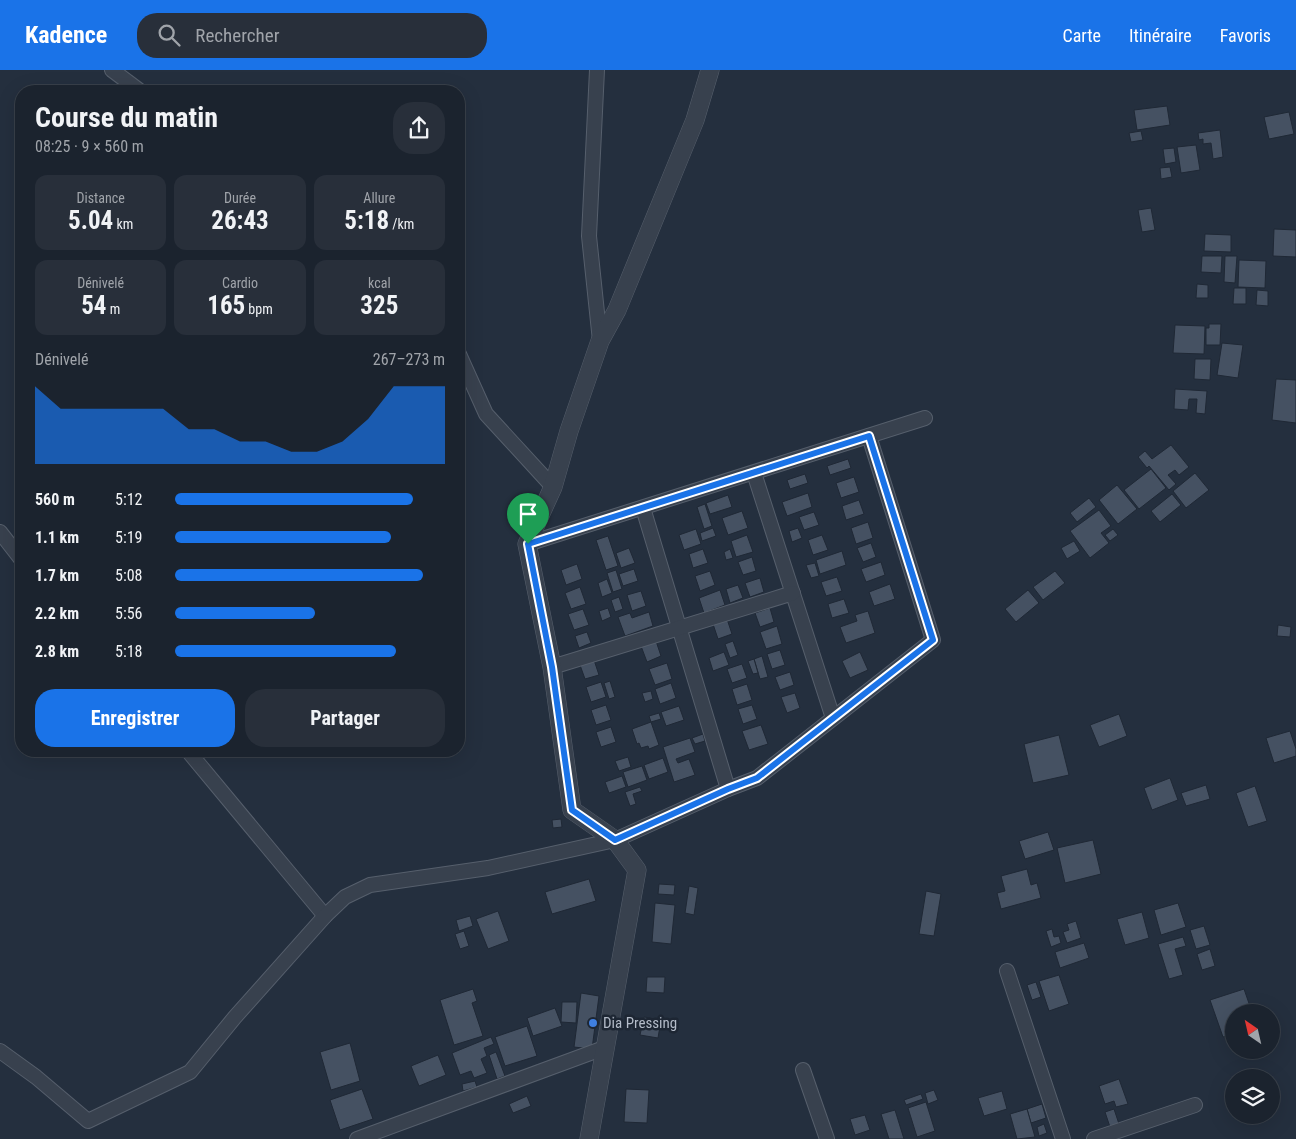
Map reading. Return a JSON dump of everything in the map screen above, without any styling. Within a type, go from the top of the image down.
[{"type":"street","points":[[112,70],[132,85]]},
{"type":"street","points":[[597,70],[589,236],[600,341]]},
{"type":"street","points":[[589,1139],[637,870],[615,840],[572,810],[552,667],[528,544],[553,487],[569,431],[600,341],[617,310],[695,120],[710,70]]},
{"type":"street","points":[[465,367],[486,414],[553,487]]},
{"type":"street","points":[[528,544],[925,418]]},
{"type":"street","points":[[0,1051],[36,1077],[88,1121],[190,1072],[235,1017],[325,916],[345,897],[370,885],[488,868],[615,840],[728,789],[757,778],[933,640],[869,436]]},
{"type":"street","points":[[754,473],[833,718]]},
{"type":"street","points":[[643,508],[728,789]]},
{"type":"street","points":[[0,532],[15,551]]},
{"type":"street","points":[[552,667],[793,593]]},
{"type":"street","points":[[193,757],[325,916]]},
{"type":"street","points":[[1006,971],[1063,1139]]},
{"type":"street","points":[[357,1139],[604,1048]]},
{"type":"street","points":[[803,1070],[827,1139]]},
{"type":"street","points":[[1094,1139],[1195,1105]]},
{"type":"building","points":[[1167,106],[1170,125],[1137,130],[1134,110]]},
{"type":"building","points":[[1289,112],[1294,134],[1269,139],[1264,117]]},
{"type":"building","points":[[1220,130],[1223,157],[1213,159],[1211,143],[1203,144],[1203,139],[1199,140],[1198,133]]},
{"type":"building","points":[[1141,131],[1143,140],[1131,142],[1129,133]]},
{"type":"building","points":[[1196,145],[1200,170],[1181,173],[1177,147]]},
{"type":"building","points":[[1174,148],[1176,162],[1165,164],[1163,149]]},
{"type":"building","points":[[1170,167],[1172,177],[1161,179],[1160,168]]},
{"type":"building","points":[[1151,208],[1155,230],[1142,232],[1138,210]]},
{"type":"building","points":[[1274,229],[1296,230],[1296,257],[1273,256]]},
{"type":"building","points":[[1205,234],[1231,235],[1231,252],[1204,251]]},
{"type":"building","points":[[1202,256],[1222,256],[1221,273],[1201,272]]},
{"type":"building","points":[[1225,256],[1237,256],[1235,283],[1224,282]]},
{"type":"building","points":[[1239,260],[1266,261],[1265,288],[1238,287]]},
{"type":"building","points":[[1197,284],[1208,285],[1208,298],[1196,298]]},
{"type":"building","points":[[1234,288],[1246,288],[1246,304],[1233,304]]},
{"type":"building","points":[[1257,290],[1268,291],[1268,306],[1256,305]]},
{"type":"building","points":[[1209,324],[1221,324],[1220,345],[1206,345],[1206,328],[1209,328]]},
{"type":"building","points":[[1175,325],[1205,326],[1204,354],[1173,353]]},
{"type":"building","points":[[1222,343],[1243,345],[1238,378],[1217,375]]},
{"type":"building","points":[[1195,359],[1211,359],[1210,380],[1194,379]]},
{"type":"building","points":[[1276,379],[1296,380],[1296,423],[1272,420]]},
{"type":"building","points":[[1175,389],[1207,391],[1205,414],[1196,413],[1197,399],[1189,399],[1188,410],[1174,409]]},
{"type":"building","points":[[1171,445],[1189,467],[1179,475],[1175,470],[1168,475],[1176,484],[1169,490],[1149,466],[1147,468],[1138,457],[1145,451],[1152,459]]},
{"type":"building","points":[[848,459],[851,468],[830,475],[827,466]]},
{"type":"building","points":[[1151,469],[1166,488],[1139,509],[1124,490]]},
{"type":"building","points":[[1195,473],[1209,490],[1186,508],[1173,491]]},
{"type":"building","points":[[805,474],[808,483],[790,489],[787,480]]},
{"type":"building","points":[[854,477],[859,492],[841,498],[836,483]]},
{"type":"building","points":[[1117,485],[1137,509],[1118,524],[1099,500]]},
{"type":"building","points":[[808,493],[812,507],[787,516],[782,502]]},
{"type":"building","points":[[1172,494],[1181,505],[1160,522],[1151,511]]},
{"type":"building","points":[[728,495],[732,507],[710,514],[706,503]]},
{"type":"building","points":[[1089,498],[1096,507],[1077,522],[1070,513]]},
{"type":"building","points":[[859,500],[864,514],[846,520],[842,506]]},
{"type":"building","points":[[705,504],[712,526],[704,529],[697,507]]},
{"type":"building","points":[[1099,510],[1111,526],[1101,533],[1109,543],[1090,558],[1070,531]]},
{"type":"building","points":[[742,511],[748,528],[728,535],[722,518]]},
{"type":"building","points":[[814,512],[819,525],[804,530],[799,517]]},
{"type":"building","points":[[868,522],[873,538],[856,544],[851,528]]},
{"type":"building","points":[[713,528],[716,536],[702,541],[700,533]]},
{"type":"building","points":[[798,528],[802,538],[792,542],[789,531]]},
{"type":"building","points":[[696,529],[701,544],[684,550],[679,535]]},
{"type":"building","points":[[1113,529],[1118,535],[1110,541],[1105,535]]},
{"type":"building","points":[[747,535],[753,552],[736,557],[731,541]]},
{"type":"building","points":[[822,535],[828,550],[813,555],[808,540]]},
{"type":"building","points":[[608,536],[618,566],[606,570],[596,540]]},
{"type":"building","points":[[1074,541],[1080,551],[1067,559],[1061,548]]},
{"type":"building","points":[[871,543],[876,557],[863,562],[857,548]]},
{"type":"building","points":[[629,548],[635,563],[621,568],[616,553]]},
{"type":"building","points":[[703,549],[708,563],[693,568],[689,554]]},
{"type":"building","points":[[730,549],[733,558],[726,560],[724,552]]},
{"type":"building","points":[[842,551],[846,565],[820,574],[816,560]]},
{"type":"building","points":[[752,557],[756,571],[743,575],[738,562]]},
{"type":"building","points":[[881,562],[885,575],[866,582],[861,569]]},
{"type":"building","points":[[815,563],[819,576],[811,578],[806,565]]},
{"type":"building","points":[[577,564],[582,579],[566,585],[561,570]]},
{"type":"building","points":[[634,569],[638,581],[623,586],[619,574]]},
{"type":"building","points":[[616,570],[622,589],[613,592],[607,573]]},
{"type":"building","points":[[710,571],[715,585],[700,591],[695,576]]},
{"type":"building","points":[[1055,571],[1065,583],[1043,600],[1033,587]]},
{"type":"building","points":[[837,577],[842,591],[826,596],[821,582]]},
{"type":"building","points":[[760,578],[764,592],[750,597],[745,583]]},
{"type":"building","points":[[607,579],[612,593],[602,597],[598,583]]},
{"type":"building","points":[[890,584],[895,599],[874,606],[869,592]]},
{"type":"building","points":[[738,585],[743,598],[730,603],[726,589]]},
{"type":"building","points":[[580,587],[586,604],[571,609],[565,593]]},
{"type":"building","points":[[720,590],[725,605],[704,613],[699,598]]},
{"type":"building","points":[[1028,590],[1039,603],[1016,622],[1005,609]]},
{"type":"building","points":[[641,591],[646,606],[632,611],[627,595]]},
{"type":"building","points":[[619,597],[623,609],[615,612],[611,600]]},
{"type":"building","points":[[844,599],[849,613],[832,618],[828,604]]},
{"type":"building","points":[[608,608],[611,617],[602,621],[599,611]]},
{"type":"building","points":[[770,608],[774,622],[760,627],[755,613]]},
{"type":"building","points":[[583,609],[589,625],[574,630],[568,614]]},
{"type":"building","points":[[868,611],[875,633],[846,643],[840,627],[857,621],[855,615]]},
{"type":"building","points":[[649,612],[653,626],[625,636],[618,617],[630,613],[632,618]]},
{"type":"building","points":[[727,619],[732,634],[718,639],[713,624]]},
{"type":"building","points":[[1278,625],[1291,627],[1290,637],[1277,636]]},
{"type":"building","points":[[777,626],[782,644],[766,649],[760,632]]},
{"type":"building","points":[[587,632],[591,643],[579,648],[575,636]]},
{"type":"building","points":[[656,641],[661,656],[647,662],[641,646]]},
{"type":"building","points":[[733,641],[738,655],[730,658],[725,644]]},
{"type":"building","points":[[780,650],[785,665],[772,669],[767,654]]},
{"type":"building","points":[[724,652],[729,665],[713,671],[709,658]]},
{"type":"building","points":[[860,652],[868,670],[850,678],[842,661]]},
{"type":"building","points":[[762,656],[768,677],[760,679],[754,659]]},
{"type":"building","points":[[754,659],[758,673],[753,674],[748,661]]},
{"type":"building","points":[[594,660],[599,675],[585,679],[580,665]]},
{"type":"building","points":[[667,663],[672,679],[655,685],[649,669]]},
{"type":"building","points":[[742,664],[747,678],[732,683],[727,669]]},
{"type":"building","points":[[790,672],[794,685],[780,690],[775,677]]},
{"type":"building","points":[[610,681],[615,697],[609,699],[604,683]]},
{"type":"building","points":[[601,682],[606,697],[591,702],[586,687]]},
{"type":"building","points":[[671,683],[676,698],[660,704],[655,689]]},
{"type":"building","points":[[747,684],[752,700],[737,705],[732,689]]},
{"type":"building","points":[[651,691],[653,699],[645,702],[642,693]]},
{"type":"building","points":[[795,693],[800,708],[787,713],[781,697]]},
{"type":"building","points":[[606,705],[611,720],[596,725],[591,710]]},
{"type":"building","points":[[752,705],[757,719],[743,724],[738,709]]},
{"type":"building","points":[[679,706],[684,720],[666,726],[661,712]]},
{"type":"building","points":[[659,713],[661,719],[651,722],[649,716]]},
{"type":"building","points":[[1119,714],[1127,736],[1099,747],[1090,725]]},
{"type":"building","points":[[651,722],[659,745],[649,749],[648,746],[641,748],[639,743],[637,744],[632,729]]},
{"type":"building","points":[[761,725],[768,744],[749,750],[742,731]]},
{"type":"building","points":[[611,727],[616,742],[601,747],[596,732]]},
{"type":"building","points":[[1290,731],[1296,749],[1296,756],[1274,763],[1266,738]]},
{"type":"building","points":[[703,734],[705,741],[695,744],[692,738]]},
{"type":"building","points":[[1059,735],[1069,775],[1033,783],[1024,744]]},
{"type":"building","points":[[690,738],[695,752],[676,759],[678,763],[689,759],[695,775],[674,782],[663,747]]},
{"type":"building","points":[[628,757],[631,767],[619,771],[615,761]]},
{"type":"building","points":[[663,758],[668,772],[649,779],[644,765]]},
{"type":"building","points":[[642,766],[647,780],[628,787],[623,772]]},
{"type":"building","points":[[622,776],[626,787],[609,793],[605,782]]},
{"type":"building","points":[[1170,778],[1178,800],[1152,810],[1144,788]]},
{"type":"building","points":[[1206,785],[1210,799],[1186,806],[1181,793]]},
{"type":"building","points":[[1255,786],[1267,821],[1248,827],[1236,793]]},
{"type":"building","points":[[640,787],[642,791],[633,794],[636,804],[630,806],[625,792]]},
{"type":"building","points":[[561,819],[562,827],[553,828],[552,820]]},
{"type":"building","points":[[1048,832],[1054,850],[1025,859],[1019,841]]},
{"type":"building","points":[[1093,840],[1101,874],[1065,883],[1057,848]]},
{"type":"building","points":[[1027,869],[1031,885],[1037,883],[1041,898],[1001,909],[997,893],[1005,891],[1001,876]]},
{"type":"building","points":[[589,879],[596,901],[552,914],[545,892]]},
{"type":"building","points":[[659,884],[675,885],[674,895],[658,894]]},
{"type":"building","points":[[689,886],[698,888],[694,915],[685,913]]},
{"type":"building","points":[[926,891],[941,894],[934,936],[919,934]]},
{"type":"building","points":[[655,903],[675,905],[671,944],[652,942]]},
{"type":"building","points":[[1178,903],[1186,927],[1161,935],[1154,910]]},
{"type":"building","points":[[498,911],[509,941],[488,949],[476,919]]},
{"type":"building","points":[[1142,912],[1149,938],[1125,945],[1117,919]]},
{"type":"building","points":[[470,916],[473,926],[459,931],[456,920]]},
{"type":"building","points":[[1076,921],[1081,938],[1067,943],[1063,932],[1069,930],[1067,924]]},
{"type":"building","points":[[1204,926],[1210,945],[1196,949],[1190,930]]},
{"type":"building","points":[[1052,929],[1054,937],[1059,936],[1061,943],[1051,947],[1046,931]]},
{"type":"building","points":[[464,931],[469,946],[460,949],[455,934]]},
{"type":"building","points":[[1183,937],[1186,946],[1175,949],[1183,975],[1169,979],[1158,944]]},
{"type":"building","points":[[1084,943],[1089,958],[1060,968],[1055,952]]},
{"type":"building","points":[[1210,949],[1215,966],[1202,970],[1197,954]]},
{"type":"building","points":[[1059,975],[1069,1004],[1049,1011],[1039,981]]},
{"type":"building","points":[[647,977],[665,977],[664,993],[646,992]]},
{"type":"building","points":[[1036,982],[1041,997],[1032,1000],[1027,985]]},
{"type":"building","points":[[473,989],[477,1001],[472,1003],[483,1036],[454,1045],[440,1000]]},
{"type":"building","points":[[1244,989],[1249,1004],[1225,1004],[1225,1036],[1223,1037],[1210,1000]]},
{"type":"building","points":[[581,993],[599,996],[592,1049],[574,1047]]},
{"type":"building","points":[[562,1002],[577,1002],[576,1023],[561,1022]]},
{"type":"building","points":[[555,1008],[562,1026],[533,1036],[527,1018]]},
{"type":"building","points":[[644,1017],[661,1020],[658,1038],[640,1035]]},
{"type":"building","points":[[527,1026],[537,1056],[505,1066],[495,1037]]},
{"type":"building","points":[[491,1037],[494,1044],[484,1048],[487,1056],[481,1059],[487,1073],[474,1078],[471,1071],[460,1075],[452,1053]]},
{"type":"building","points":[[350,1043],[360,1081],[331,1090],[320,1052]]},
{"type":"building","points":[[496,1052],[505,1076],[497,1079],[489,1055]]},
{"type":"building","points":[[438,1055],[446,1075],[419,1086],[411,1066]]},
{"type":"building","points":[[1119,1079],[1128,1104],[1116,1107],[1114,1101],[1105,1104],[1099,1086]]},
{"type":"building","points":[[475,1081],[477,1087],[463,1091],[462,1084]]},
{"type":"building","points":[[362,1089],[373,1119],[340,1130],[330,1100]]},
{"type":"building","points":[[626,1089],[649,1090],[647,1123],[624,1122]]},
{"type":"building","points":[[934,1090],[938,1100],[928,1104],[925,1093]]},
{"type":"building","points":[[1002,1091],[1007,1109],[984,1116],[978,1098]]},
{"type":"building","points":[[921,1094],[923,1099],[906,1105],[904,1100]]},
{"type":"building","points":[[527,1096],[531,1106],[513,1113],[509,1104]]},
{"type":"building","points":[[926,1102],[935,1131],[917,1137],[908,1108]]},
{"type":"building","points":[[1042,1104],[1046,1118],[1031,1123],[1027,1109]]},
{"type":"building","points":[[1027,1109],[1035,1137],[1017,1139],[1010,1114]]},
{"type":"building","points":[[1114,1109],[1119,1124],[1110,1127],[1105,1112]]},
{"type":"building","points":[[895,1110],[904,1139],[889,1139],[881,1114]]},
{"type":"building","points":[[865,1115],[870,1130],[855,1135],[850,1119]]},
{"type":"building","points":[[1044,1124],[1047,1133],[1039,1136],[1037,1127]]},
{"type":"place","name":"Dia Pressing","points":[[593,1023]]},
{"type":"route","points":[[869,436],[933,640],[757,778],[728,789],[615,840],[572,810],[552,667],[528,544],[869,436]]}]
